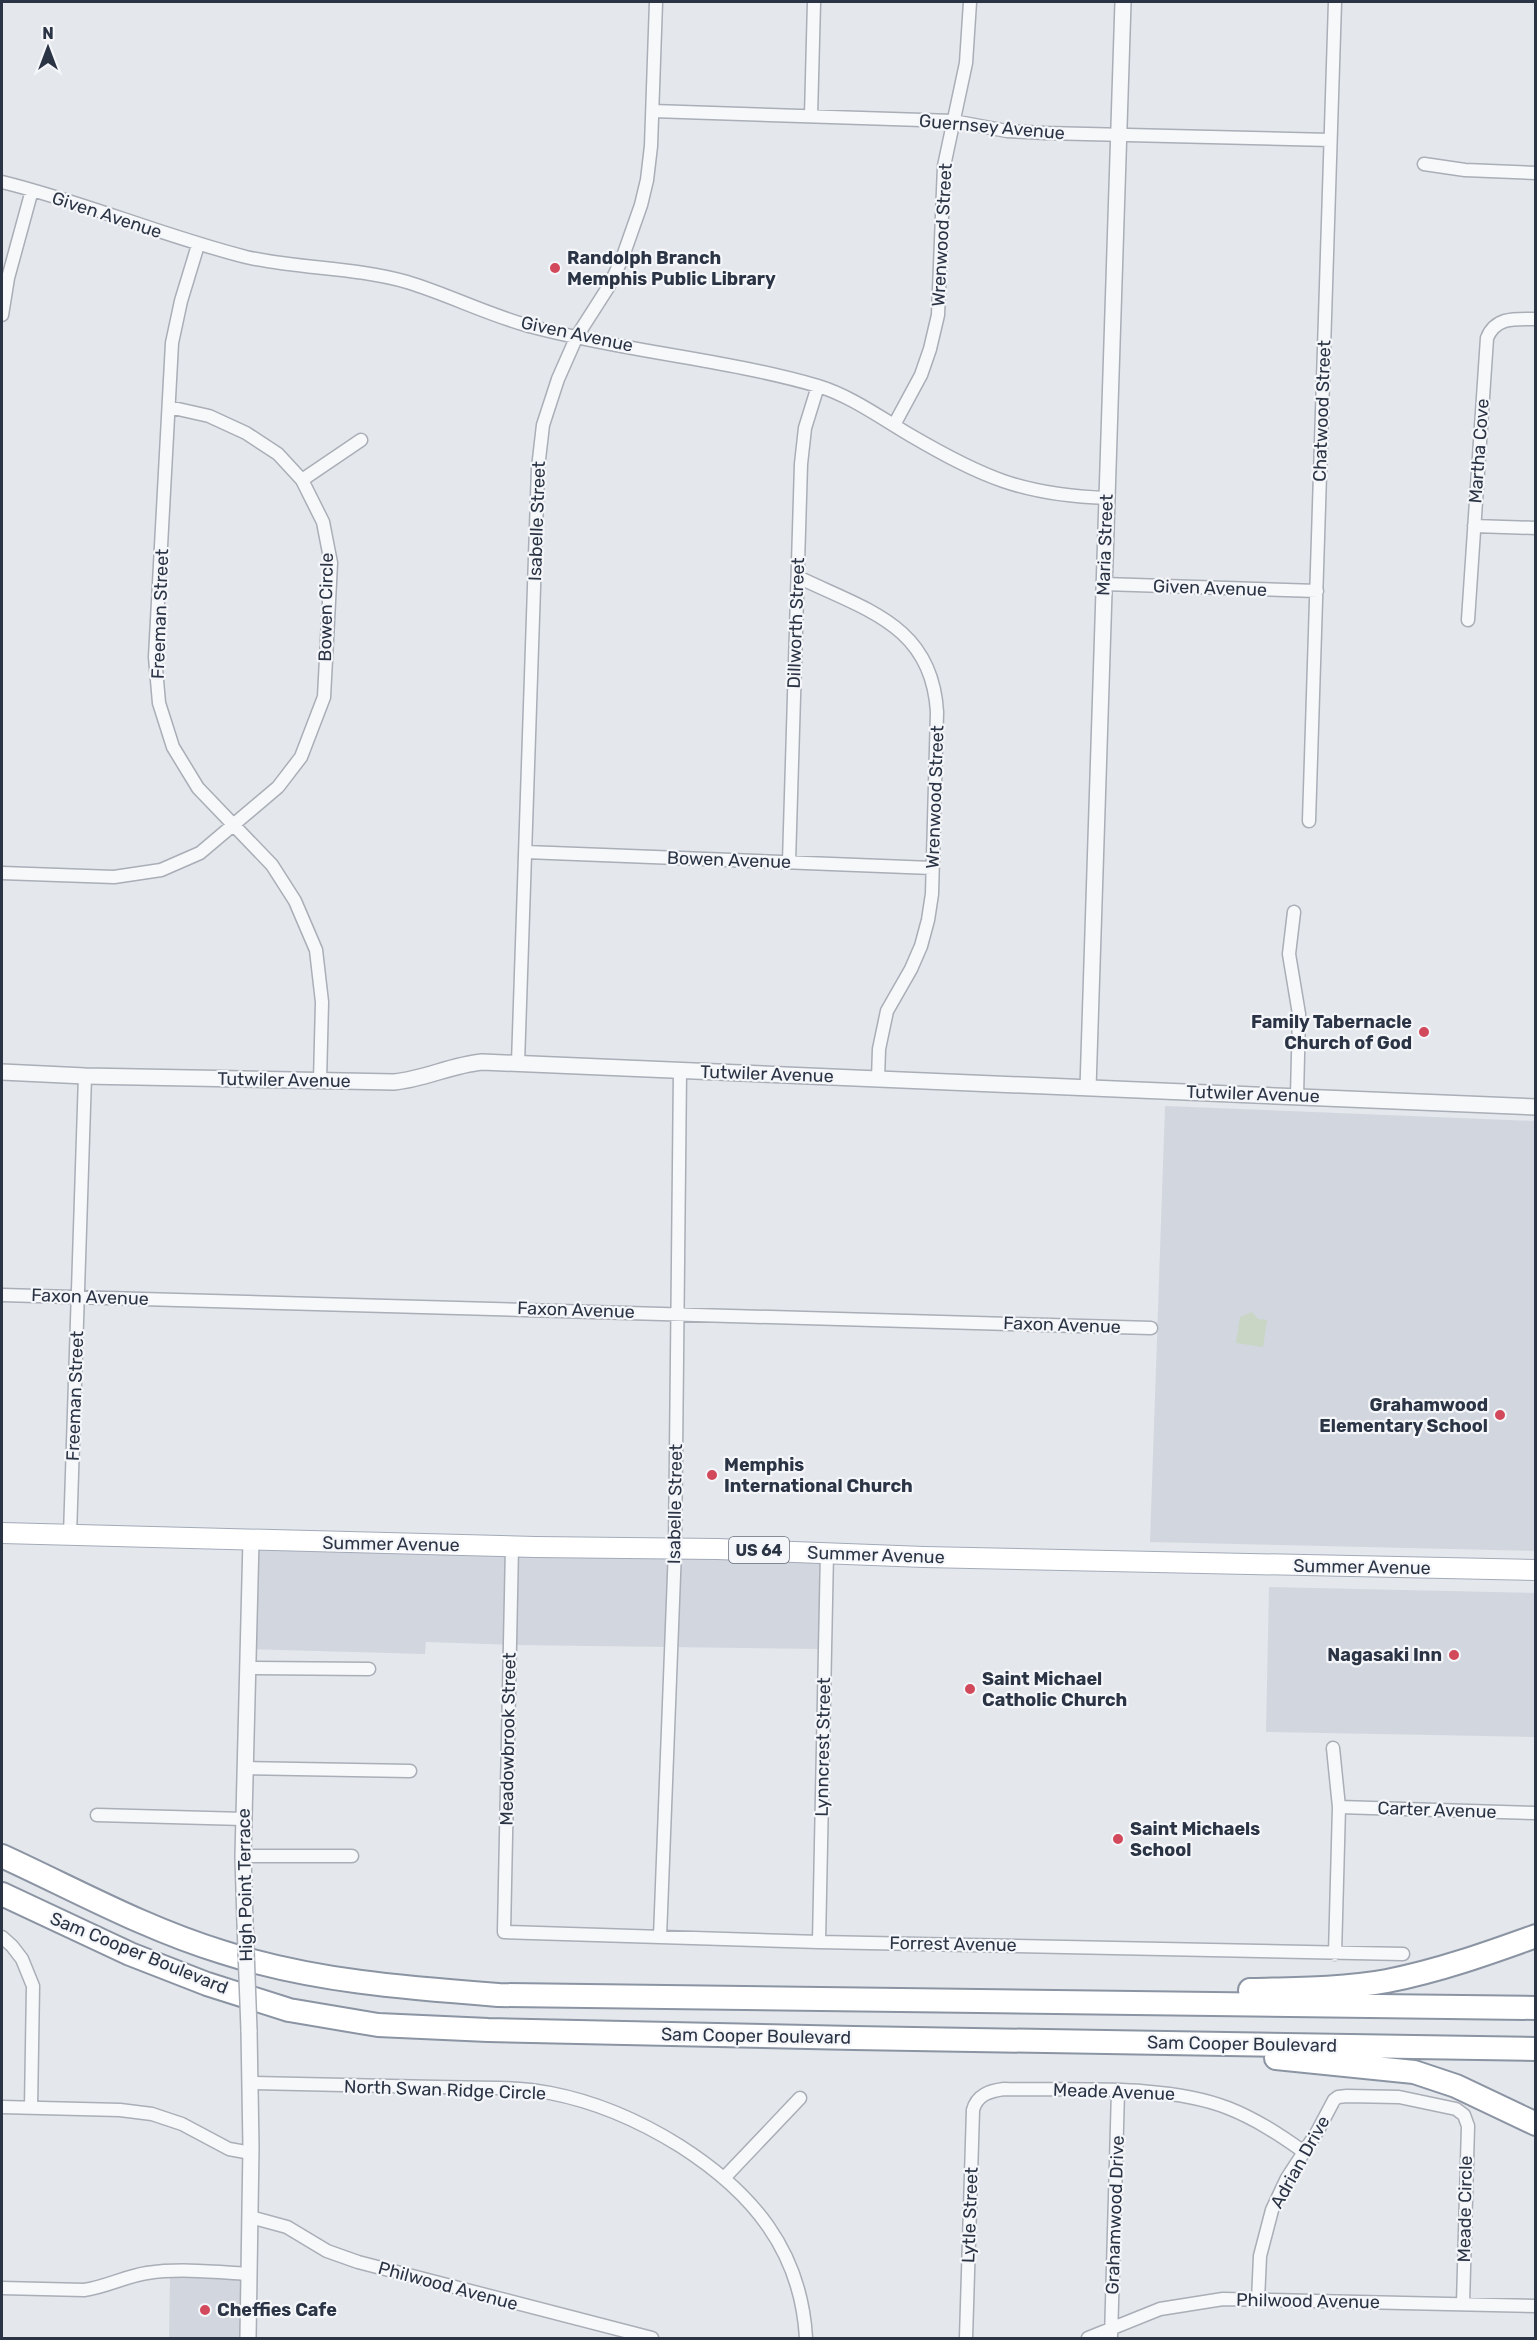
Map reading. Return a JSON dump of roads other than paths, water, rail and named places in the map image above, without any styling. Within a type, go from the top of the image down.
[{"type":"highway","name":"Sam Cooper Boulevard","points":[[2,1856],[160,1928],[221,1952],[295,1972],[395,1988],[500,1995],[1536,2008]]},
{"type":"highway","name":"Sam Cooper Boulevard","points":[[2,1894],[130,1954],[207,1984],[288,2010],[378,2025],[524,2031],[1536,2049]]},
{"type":"highway","points":[[875,1999],[1303,1988],[1384,1981],[1456,1965],[1536,1936]]},
{"type":"highway","points":[[1168,2043],[1222,2055],[1329,2062],[1414,2072],[1456,2086],[1536,2124]]},
{"type":"main road","name":"Summer Avenue","points":[[2,1533],[1536,1570]]},
{"type":"street","name":"Isabelle Street","points":[[519,1063],[538,468],[543,425],[577,336],[609,286],[633,232],[647,180],[653,111],[656,2]]},
{"type":"street","points":[[811,116],[814,2]]},
{"type":"street","name":"Wrenwood Street","points":[[894,425],[921,375],[938,315],[943,178],[966,63],[970,2]]},
{"type":"street","name":"Maria Street","points":[[1088,1088],[1123,2]]},
{"type":"street","name":"Chatwood Street","points":[[1309,821],[1335,2]]},
{"type":"street","name":"Guernsey Avenue","points":[[653,111],[953,121],[1021,132],[1330,140]]},
{"type":"street","points":[[1424,164],[1466,170],[1536,172]]},
{"type":"street","name":"Given Avenue","points":[[2,182],[198,245],[258,259],[332,268],[406,282],[532,327],[818,386],[843,396],[942,454],[993,479],[1056,495],[1106,498]]},
{"type":"street","points":[[2,315],[8,278],[32,190]]},
{"type":"street","name":"Freeman Street","points":[[198,245],[181,301],[172,343],[155,657],[159,703],[173,747],[198,788],[272,865],[295,901],[315,950],[322,1002],[320,1081]]},
{"type":"street","name":"Martha Cove","points":[[1468,620],[1487,338],[1500,321],[1536,319]]},
{"type":"street","name":"Dillworth Street","points":[[789,862],[802,445],[818,386]]},
{"type":"street","name":"Bowen Circle","points":[[169,407],[209,416],[246,433],[278,454],[302,480],[323,522],[331,563],[324,697],[301,757],[278,787],[233,826]]},
{"type":"street","points":[[302,480],[361,440]]},
{"type":"street","points":[[1474,526],[1536,528]]},
{"type":"street","name":"Wrenwood Street","points":[[798,577],[870,612],[900,630],[914,643],[930,671],[934,684],[937,712],[932,894],[928,920],[911,969],[887,1011],[881,1040],[878,1079]]},
{"type":"street","name":"Given Avenue","points":[[1104,584],[1317,591]]},
{"type":"street","points":[[2,873],[114,877],[161,870],[200,853],[233,826]]},
{"type":"street","name":"Bowen Avenue","points":[[526,852],[932,868]]},
{"type":"street","points":[[1294,912],[1289,954],[1299,1014],[1297,1096]]},
{"type":"street","name":"Tutwiler Avenue","points":[[2,1072],[85,1076],[407,1081],[460,1064],[482,1062],[1536,1107]]},
{"type":"street","name":"Isabelle Street","points":[[660,1937],[675,1549],[680,1071]]},
{"type":"street","name":"Freeman Street","points":[[70,1535],[85,1076]]},
{"type":"street","name":"Faxon Avenue","points":[[2,1295],[1151,1328]]},
{"type":"street","name":"High Point Terrace","points":[[249,2338],[251,2083],[243,1856],[251,1540]]},
{"type":"street","name":"Meadowbrook Street","points":[[504,1932],[512,1546]]},
{"type":"street","name":"Lynncrest Street","points":[[819,1942],[827,1552]]},
{"type":"street","points":[[247,1668],[369,1669]]},
{"type":"street","points":[[1333,1748],[1339,1807],[1335,1953]]},
{"type":"street","points":[[246,1768],[410,1771]]},
{"type":"street","name":"Carter Avenue","points":[[1339,1807],[1536,1813]]},
{"type":"street","points":[[97,1815],[244,1819]]},
{"type":"street","points":[[243,1856],[352,1856]]},
{"type":"street","name":"Forrest Avenue","points":[[504,1932],[819,1942],[1403,1953]]},
{"type":"street","points":[[2,1937],[22,1959],[33,1986],[31,2108]]},
{"type":"street","name":"North Swan Ridge Circle","points":[[251,2083],[513,2089],[550,2093],[592,2104],[641,2124],[725,2177],[756,2210],[784,2251],[800,2293],[805,2314],[806,2338]]},
{"type":"street","name":"Meade Avenue","points":[[983,2095],[989,2091],[1004,2089],[1118,2091],[1183,2095],[1217,2104],[1267,2126],[1304,2152]]},
{"type":"street","name":"Grahamwood Drive","points":[[1112,2333],[1118,2091]]},
{"type":"street","name":"Lytle Street","points":[[966,2338],[973,2110],[976,2102],[983,2095]]},
{"type":"street","name":"Adrian Drive","points":[[1258,2300],[1260,2256],[1268,2222],[1281,2189],[1338,2097],[1417,2099],[1456,2109],[1464,2115]]},
{"type":"street","points":[[725,2177],[800,2098]]},
{"type":"street","points":[[2,2107],[120,2110],[152,2114],[182,2124],[229,2149],[251,2153]]},
{"type":"street","name":"Meade Circle","points":[[1463,2304],[1468,2126],[1464,2115]]},
{"type":"street","name":"Philwood Avenue","points":[[250,2217],[288,2227],[318,2246],[358,2262],[652,2338]]},
{"type":"street","points":[[2,2288],[98,2288],[133,2276],[163,2272],[249,2274]]},
{"type":"street","name":"Philwood Avenue","points":[[1088,2338],[1112,2333],[1160,2309],[1223,2300],[1536,2306]]},
{"type":"place","name":"Randolph Branch Memphis Public Library","points":[[555,268]]},
{"type":"place","name":"Family Tabernacle Church of God","points":[[1424,1032]]},
{"type":"place","name":"Grahamwood Elementary School","points":[[1500,1415]]},
{"type":"place","name":"Memphis International Church","points":[[712,1475]]},
{"type":"place","name":"Nagasaki Inn","points":[[1454,1655]]},
{"type":"place","name":"Saint Michael Catholic Church","points":[[970,1689]]},
{"type":"place","name":"Saint Michaels School","points":[[1118,1839]]},
{"type":"place","name":"Cheffies Cafe","points":[[205,2310]]}]
